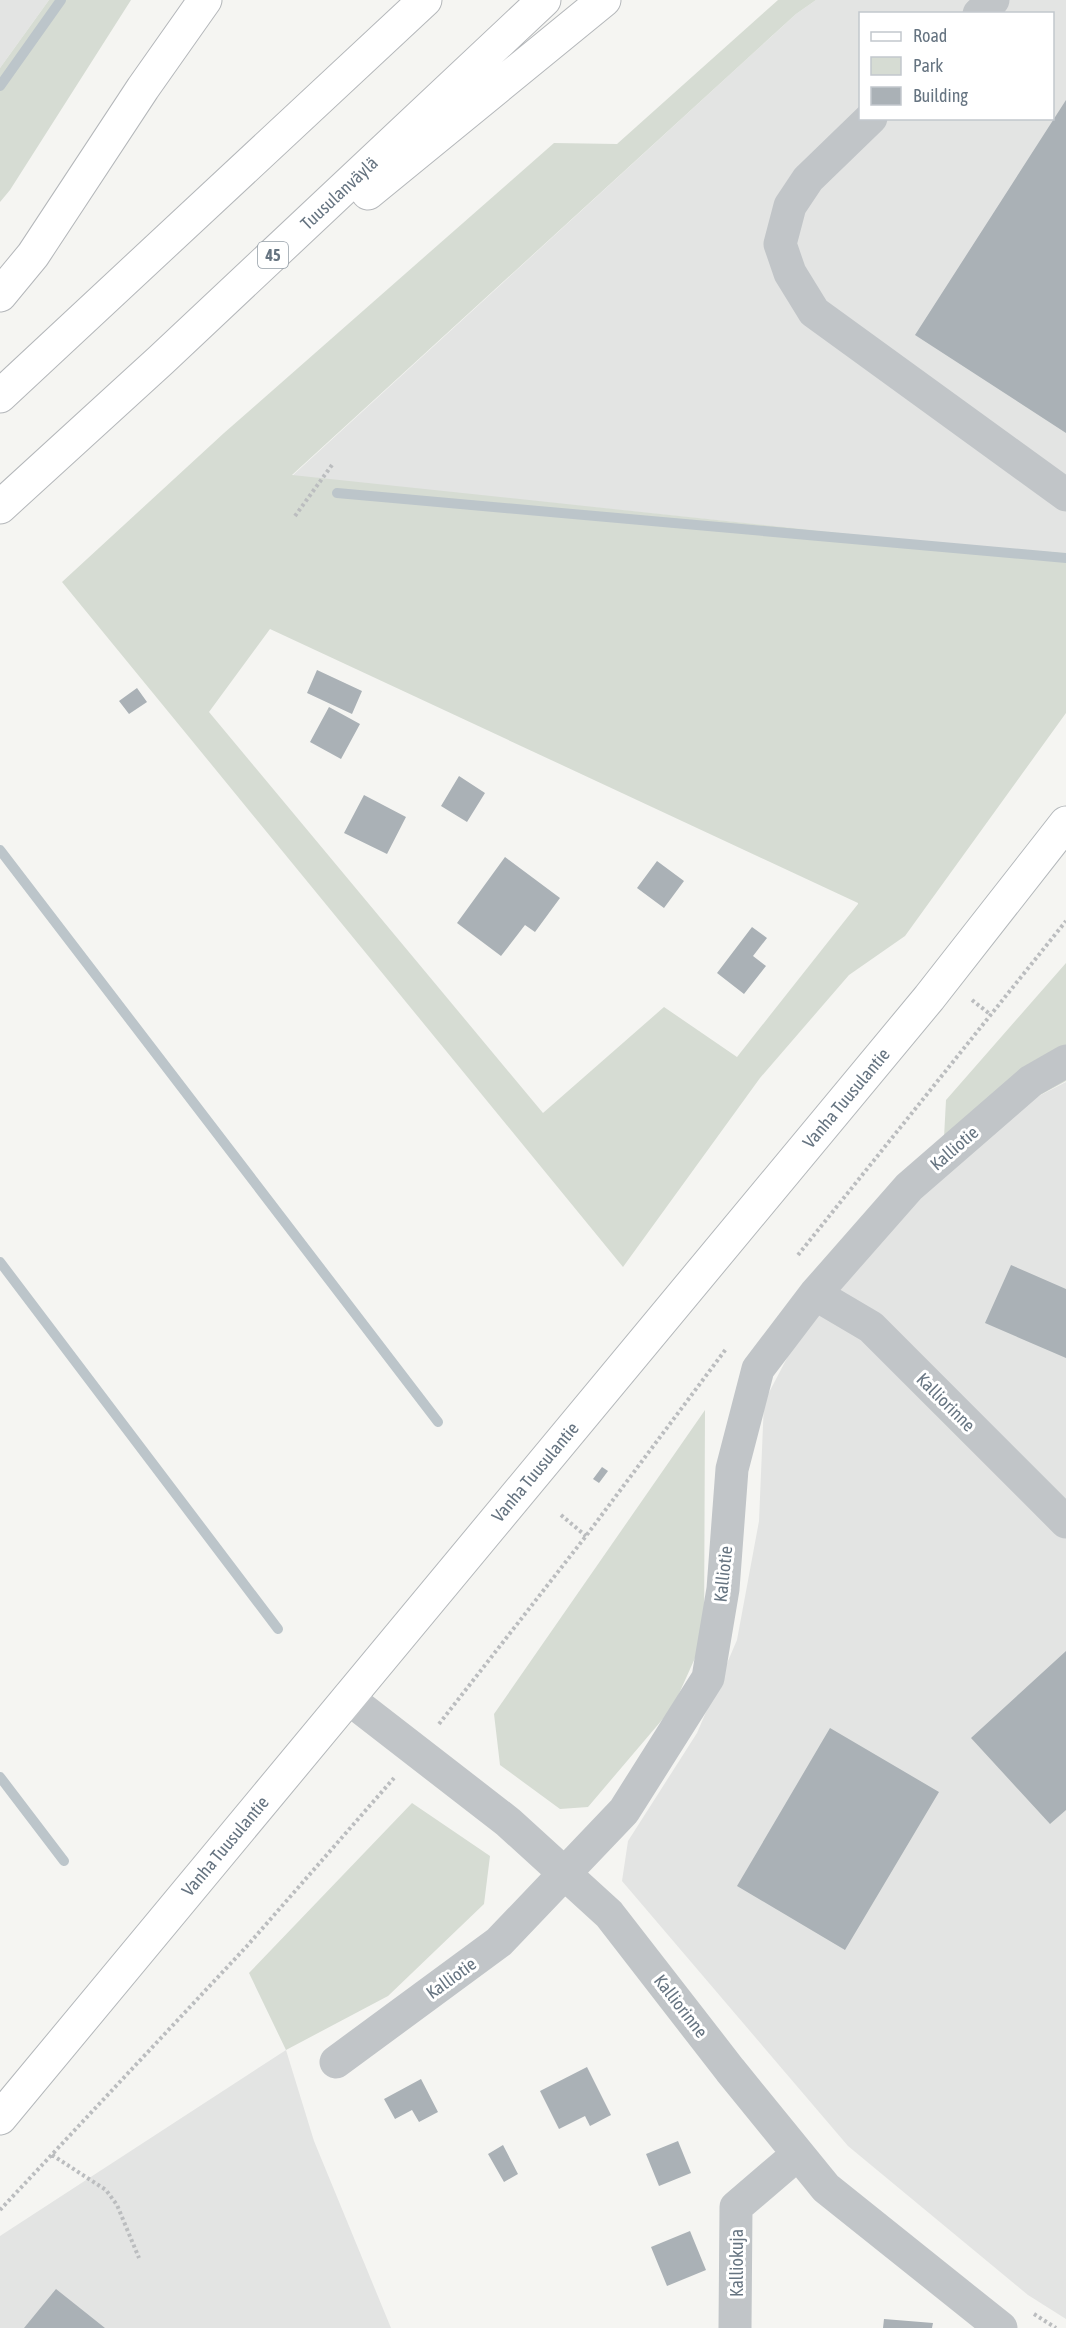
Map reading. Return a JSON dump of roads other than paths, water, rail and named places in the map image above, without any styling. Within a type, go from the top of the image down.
[{"type":"main road","points":[[142,88],[185,0]]},
{"type":"main road","points":[[0,296],[33,255],[142,88],[205,0]]},
{"type":"main road","points":[[0,396],[425,0]]},
{"type":"main road","name":"Tuusulanväylä","points":[[0,507],[161,360],[544,0]]},
{"type":"main road","points":[[161,360],[604,0]]},
{"type":"main road","name":"Vanha Tuusulantie","points":[[0,2118],[929,998],[1066,823]]},
{"type":"street","points":[[981,12],[993,0]]},
{"type":"street","points":[[869,120],[808,179],[790,206],[780,244],[790,273],[814,312],[1066,495]]},
{"type":"street","name":"Kalliotie","points":[[336,2062],[499,1942],[624,1811],[708,1678],[723,1589],[732,1469],[758,1369],[815,1293],[909,1187],[1031,1081],[1066,1061]]},
{"type":"street","name":"Kalliorinne","points":[[815,1293],[871,1327],[1066,1522]]},
{"type":"street","name":"Kalliorinne","points":[[348,1698],[508,1822],[609,1914],[826,2188],[1001,2328]]},
{"type":"street","name":"Kalliokuja","points":[[735,2328],[736,2208],[798,2154]]},
{"type":"waterway","points":[[0,86],[61,0]]},
{"type":"waterway","points":[[337,493],[1066,558]]},
{"type":"waterway","points":[[0,850],[438,1422]]},
{"type":"waterway","points":[[0,1262],[278,1629]]},
{"type":"waterway","points":[[0,1777],[64,1861]]}]
